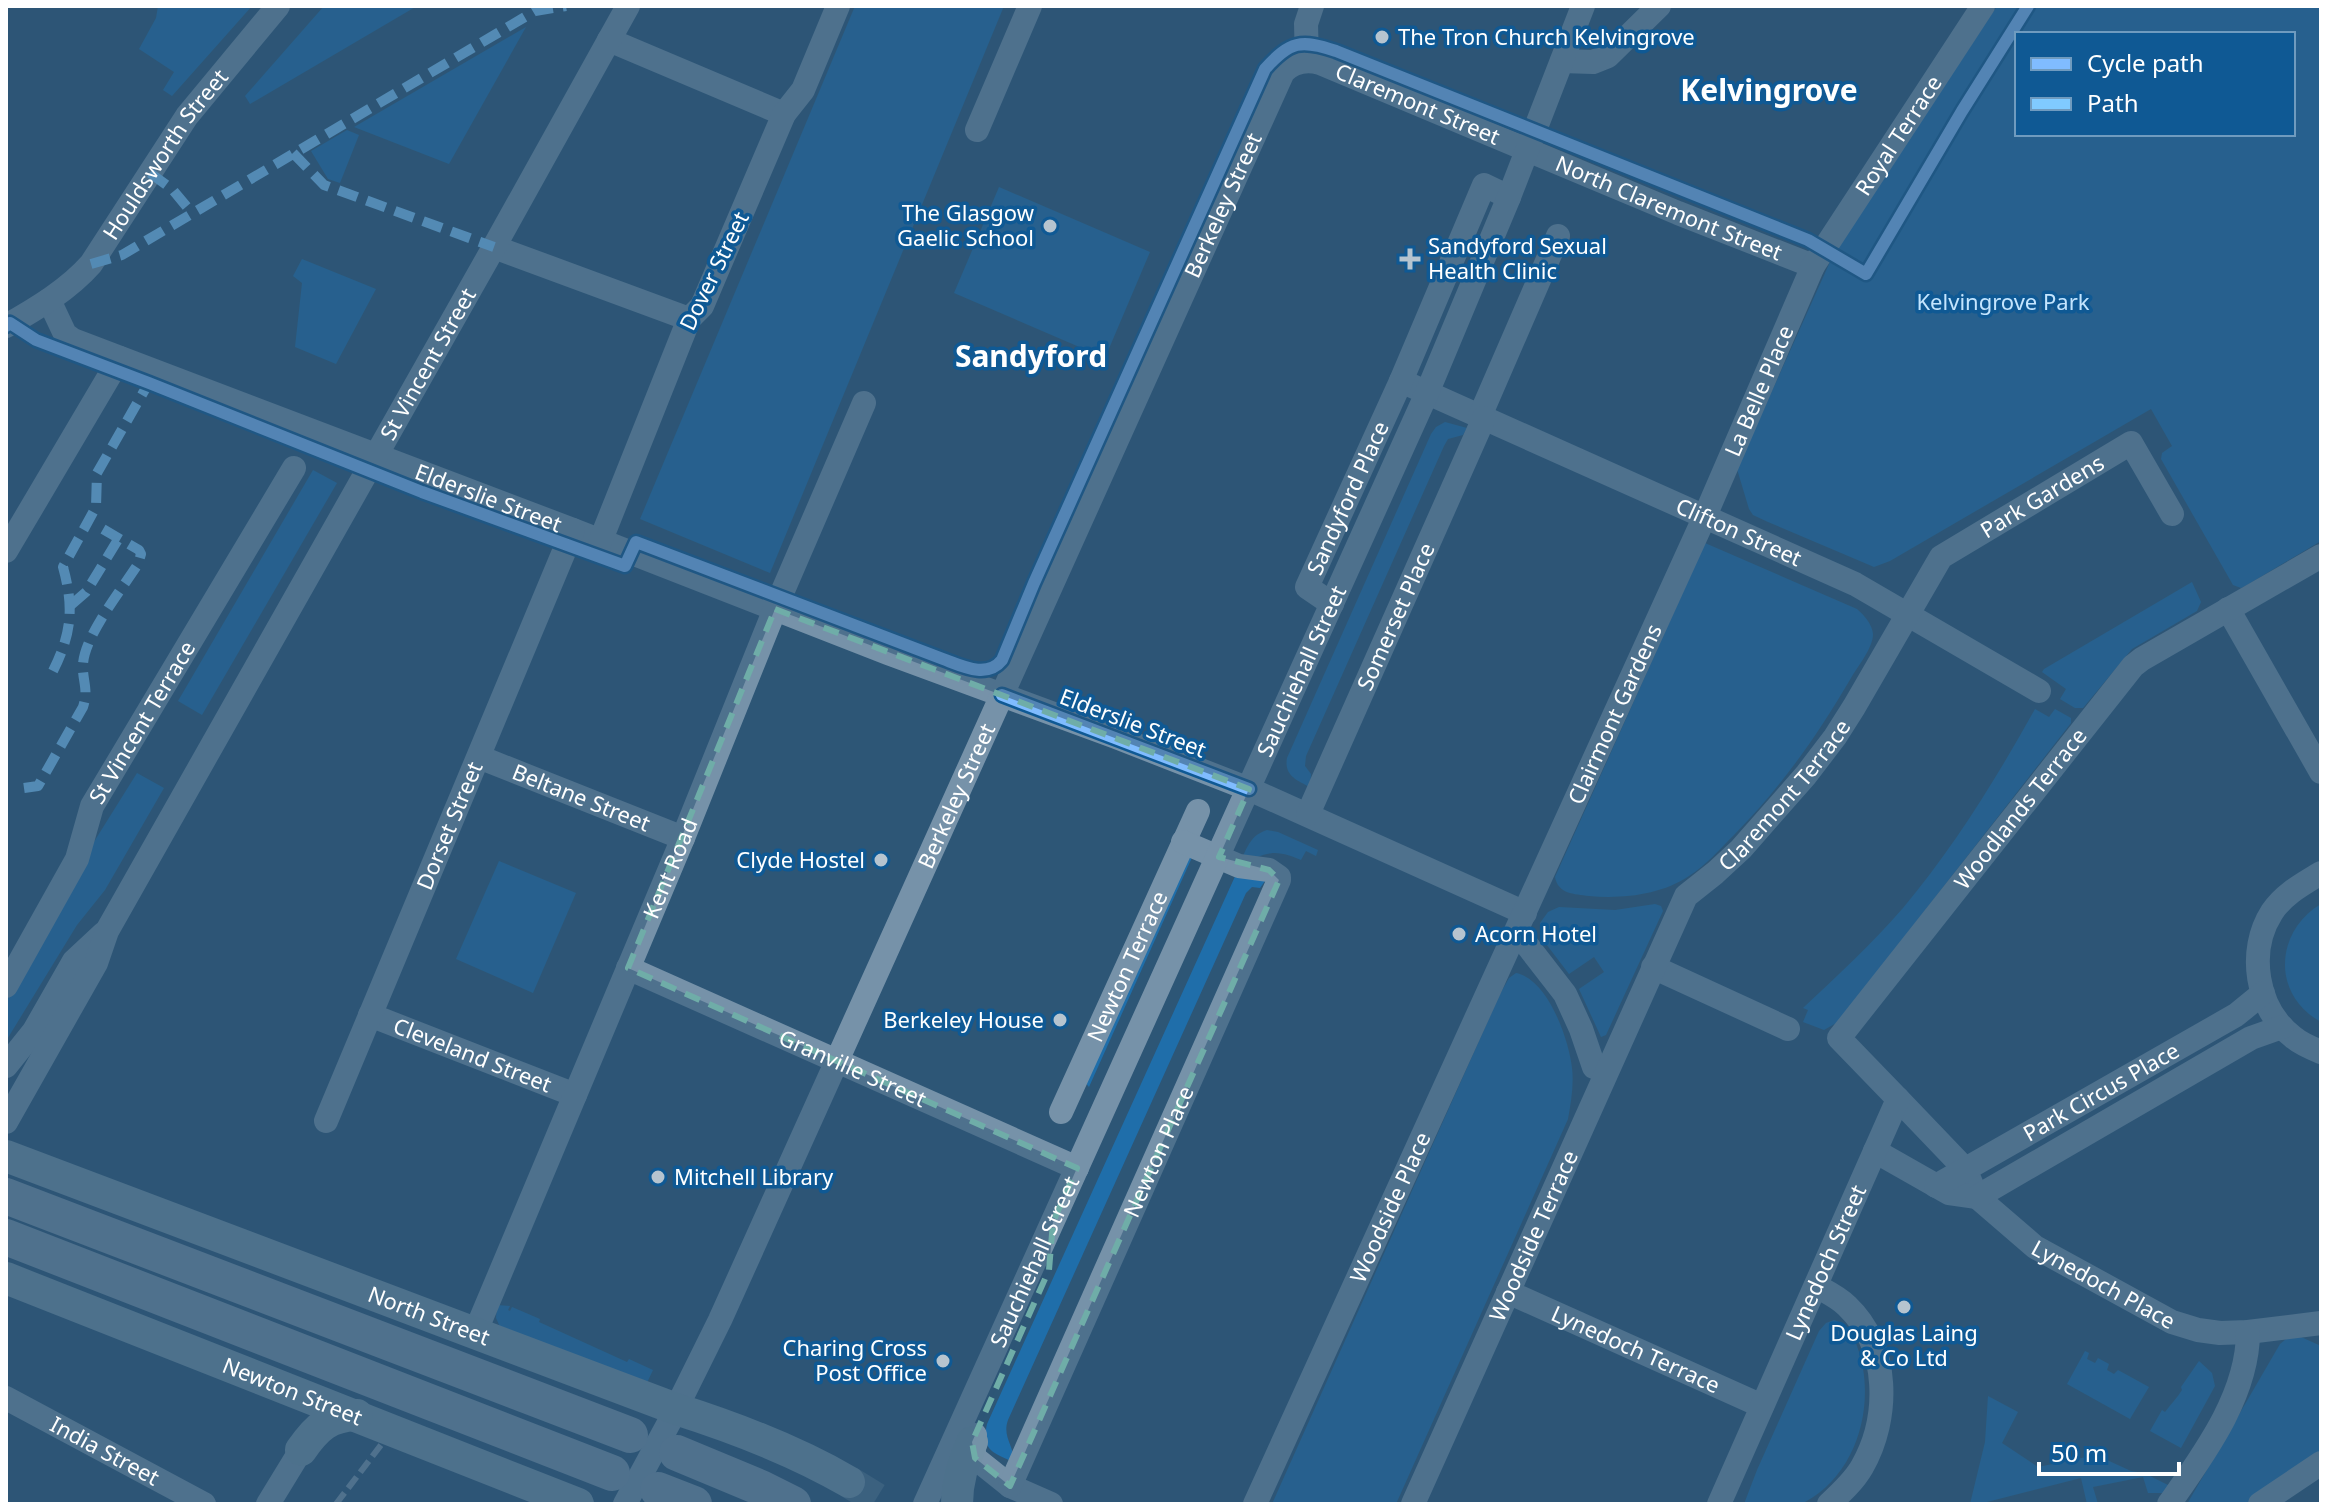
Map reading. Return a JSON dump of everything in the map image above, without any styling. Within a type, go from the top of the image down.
[{"type":"highway","points":[[6,1196],[630,1435]]},
{"type":"highway","points":[[6,1237],[619,1488]]},
{"type":"highway","points":[[675,1427],[761,1488],[793,1504]]},
{"type":"highway","points":[[658,1490],[694,1504]]},
{"type":"main road","name":"North Street","points":[[6,1156],[475,1333],[675,1427],[739,1429],[849,1482]]},
{"type":"main road","name":"Newton Street","points":[[6,1278],[570,1502]]},
{"type":"main road","points":[[289,1388],[304,1413],[301,1450]]},
{"type":"main road","points":[[301,1450],[321,1426],[336,1417],[357,1415]]},
{"type":"main road","points":[[957,1504],[957,1485],[972,1442]]},
{"type":"street","name":"Houldsworth Street","points":[[6,326],[49,300],[91,264],[187,116],[278,6]]},
{"type":"street","name":"St Vincent Street","points":[[6,1122],[96,963],[107,931],[628,6]]},
{"type":"street","name":"Dover Street","points":[[600,542],[689,319],[702,306],[784,114],[803,90],[838,6]]},
{"type":"street","points":[[977,130],[1030,6]]},
{"type":"street","points":[[1307,61],[1306,24],[1312,6]]},
{"type":"street","name":"Sauchiehall Street","points":[[925,1504],[1427,393],[1509,197],[1583,6]]},
{"type":"street","points":[[1562,61],[1593,62],[1608,56],[1659,6]]},
{"type":"street","name":"Royal Terrace","points":[[1813,266],[1983,6]]},
{"type":"street","points":[[609,40],[784,114]]},
{"type":"street","name":"Claremont Street","points":[[1307,61],[1346,73],[1527,149]]},
{"type":"street","name":"Berkeley Street","points":[[619,1488],[675,1427],[836,1060],[1279,77],[1287,68],[1307,61]]},
{"type":"street","name":"North Claremont Street","points":[[1527,149],[1813,266]]},
{"type":"street","name":"Sandyford Place","points":[[1332,604],[1307,587],[1401,381],[1484,185],[1509,197]]},
{"type":"street","name":"Somerset Place","points":[[1308,814],[1558,236]]},
{"type":"street","points":[[494,247],[689,319]]},
{"type":"street","name":"La Belle Place","points":[[1705,516],[1813,266]]},
{"type":"street","name":"Elderslie Street","points":[[49,300],[65,334],[73,340],[1249,789],[1308,814],[1521,922]]},
{"type":"street","points":[[6,551],[120,358]]},
{"type":"street","points":[[1401,381],[1427,393]]},
{"type":"street","name":"Clifton Street","points":[[1427,393],[1855,584],[2039,691]]},
{"type":"street","name":"Kent Road","points":[[475,1333],[683,838],[775,609],[864,403]]},
{"type":"street","name":"Park Gardens","points":[[1908,615],[1941,557],[2131,443],[2172,514]]},
{"type":"street","name":"St Vincent Terrace","points":[[6,986],[77,859],[92,806],[294,468]]},
{"type":"street","name":"Clairmont Gardens","points":[[1521,922],[1705,516]]},
{"type":"street","name":"Dorset Street","points":[[326,1121],[573,530]]},
{"type":"street","name":"Woodlands Terrace","points":[[1898,1099],[1839,1038],[2122,678],[2142,659],[2321,556]]},
{"type":"street","points":[[2228,609],[2321,772]]},
{"type":"street","name":"Claremont Terrace","points":[[1653,967],[1686,896],[1741,849],[1806,775],[1835,737],[1908,615]]},
{"type":"street","name":"Beltane Street","points":[[479,757],[683,838]]},
{"type":"street","name":"Newton Terrace","points":[[1061,1112],[1198,811]]},
{"type":"street","points":[[1183,842],[1219,857]]},
{"type":"street","name":"Newton Place","points":[[1010,1486],[1279,880],[1277,874],[1269,870],[1239,866],[1219,857]]},
{"type":"street","points":[[2321,873],[2284,898],[2266,923],[2258,947],[2258,974],[2270,1011],[2294,1038],[2321,1052]]},
{"type":"street","points":[[1521,922],[1565,994],[1594,1067],[1606,1072]]},
{"type":"street","name":"Woodside Place","points":[[1255,1504],[1521,922]]},
{"type":"street","name":"St Vincent Street","points":[[6,1066],[34,1031],[74,961],[107,931]]},
{"type":"street","points":[[1653,967],[1788,1029]]},
{"type":"street","name":"Woodside Terrace","points":[[1413,1504],[1653,967]]},
{"type":"street","name":"Granville Street","points":[[628,968],[1077,1168]]},
{"type":"street","name":"Park Circus Place","points":[[1936,1186],[2236,1015],[2263,993]]},
{"type":"street","name":"Cleveland Street","points":[[370,1015],[575,1095]]},
{"type":"street","name":"Park Circus Place","points":[[1977,1197],[2251,1038],[2282,1027]]},
{"type":"street","points":[[1071,1089],[1106,1105]]},
{"type":"street","name":"Lynedoch Street","points":[[1719,1504],[1898,1099]]},
{"type":"street","name":"Lynedoch Place","points":[[1898,1099],[1965,1169],[1977,1197],[2035,1247],[2172,1322],[2198,1330],[2248,1332],[2319,1324]]},
{"type":"street","points":[[2088,1100],[2101,1125]]},
{"type":"street","name":"Lynedoch Place","points":[[1875,1151],[1949,1193],[1977,1197]]},
{"type":"street","points":[[1051,1504],[1010,1486],[975,1458],[972,1442],[1049,1270],[1053,1222]]},
{"type":"street","points":[[1816,1286],[1835,1296],[1860,1322],[1877,1357],[1881,1384],[1879,1421],[1869,1453],[1850,1484],[1829,1504]]},
{"type":"street","name":"Lynedoch Terrace","points":[[1508,1292],[1762,1406]]},
{"type":"street","points":[[2169,1504],[2228,1410],[2242,1377],[2248,1332]]},
{"type":"street","name":"India Street","points":[[6,1398],[204,1504]]},
{"type":"street","points":[[268,1504],[301,1450]]},
{"type":"street","points":[[2260,1504],[2321,1463]]},
{"type":"highlighted area","points":[[775,609],[1249,789],[1219,857],[1269,870],[1279,880],[1010,1486],[975,1458],[972,1442],[1049,1270],[1053,1222],[1077,1168],[628,968]]},
{"type":"green space","points":[[158,6],[252,6],[172,96],[163,90],[174,72],[139,49],[156,18]]},
{"type":"green space","points":[[324,6],[417,6],[250,104],[245,96]]},
{"type":"green space","points":[[855,6],[1004,6],[770,573],[640,519]]},
{"type":"green space","name":"Kelvingrove Park","points":[[1997,6],[2321,6],[2321,541],[2241,588],[2233,585],[2161,459],[2162,453],[2172,446],[2151,409],[1890,561],[1874,567],[1753,515],[1737,469],[1834,253]]},
{"type":"green space","points":[[526,27],[449,164],[354,127]]},
{"type":"green space","points":[[347,130],[359,135],[340,183],[328,179],[311,151]]},
{"type":"green space","points":[[999,187],[1150,252],[1105,358],[954,293]]},
{"type":"green space","points":[[302,259],[376,289],[336,364],[295,347],[302,283],[293,276]]},
{"type":"green space","points":[[1445,422],[1467,428],[1463,435],[1448,439],[1444,446],[1306,756],[1305,766],[1311,774],[1310,787],[1289,773],[1287,758],[1431,434]]},
{"type":"green space","points":[[313,470],[337,483],[202,715],[178,701]]},
{"type":"green space","points":[[1705,543],[1857,609],[1871,627],[1871,645],[1798,760],[1751,817],[1701,867],[1666,888],[1641,894],[1602,897],[1568,892],[1559,887],[1555,877]]},
{"type":"green space","points":[[2192,582],[2201,602],[2197,611],[2132,649],[2083,708],[2075,708],[2060,699],[2066,689],[2042,672],[2044,669]]},
{"type":"green space","points":[[2035,709],[2049,717],[2055,709],[2071,718],[2071,723],[1838,1022],[1824,1030],[1803,1022],[1808,1010],[1803,1008],[1891,921],[1940,861],[1990,787]]},
{"type":"green space","points":[[137,773],[164,788],[105,890],[77,925],[6,1041],[6,1001],[87,853]]},
{"type":"green space","points":[[1267,830],[1318,850],[1316,856],[1306,851],[1301,860],[1276,853],[1241,860],[1254,838]]},
{"type":"green space","points":[[1194,853],[1089,1087],[1084,1081],[1183,858]]},
{"type":"green space","points":[[499,861],[576,893],[533,993],[456,959]]},
{"type":"green space","points":[[1237,872],[1265,881],[1260,888],[1252,887],[1246,893],[1008,1420],[1006,1431],[1014,1462],[987,1445],[987,1424]]},
{"type":"green space","points":[[1655,904],[1661,906],[1663,911],[1606,1035],[1601,1037],[1579,989],[1604,972],[1594,957],[1569,974],[1540,936],[1540,923],[1548,912],[1559,907],[1615,910]]},
{"type":"green space","points":[[2321,904],[2321,1022],[2293,996],[2285,963],[2295,930]]},
{"type":"green space","points":[[1516,973],[1538,986],[1561,1027],[1573,1074],[1568,1119],[1396,1504],[1272,1504],[1500,994],[1509,978]]},
{"type":"green space","points":[[497,1305],[510,1306],[510,1311],[512,1307],[627,1362],[629,1359],[653,1370],[645,1387],[501,1329],[496,1318]]},
{"type":"green space","points":[[1834,1320],[1851,1333],[1863,1367],[1864,1411],[1850,1454],[1839,1473],[1824,1489],[1805,1502],[1744,1504],[1819,1331]]},
{"type":"green space","points":[[2301,1337],[2321,1346],[2321,1452],[2248,1504],[2187,1504],[2280,1344],[2286,1339]]},
{"type":"green space","points":[[2085,1351],[2089,1353],[2087,1359],[2095,1363],[2098,1358],[2109,1364],[2107,1370],[2114,1374],[2118,1370],[2149,1387],[2130,1419],[2067,1384]]},
{"type":"green space","points":[[2199,1361],[2212,1373],[2215,1386],[2181,1448],[2150,1431],[2162,1410],[2165,1412],[2180,1393]]},
{"type":"green space","points":[[1988,1396],[2018,1412],[2002,1443],[2038,1467],[2096,1455],[2172,1487],[2168,1493],[2148,1493],[2143,1477],[2093,1487],[2098,1504],[2087,1504],[2081,1478],[1970,1504],[1985,1442]]},
{"type":"tunnel","points":[[849,1482],[885,1504]]},
{"type":"railway","points":[[336,1504],[381,1445]]},
{"type":"marked path","points":[[91,264],[122,255],[535,11],[566,6]]},
{"type":"marked path","points":[[293,153],[324,185],[494,247]]},
{"type":"marked path","points":[[150,173],[172,189],[192,213]]},
{"type":"marked path","points":[[53,671],[64,644],[69,620],[69,595],[63,567],[96,507],[97,473],[155,372]]},
{"type":"marked path","points":[[24,788],[38,786],[83,707],[85,652],[97,626],[138,564],[141,554],[101,528]]},
{"type":"marked path","points":[[71,605],[86,592],[119,538]]},
{"type":"cycle path","points":[[6,326],[10,323],[36,340],[422,492],[625,566],[636,542],[958,665],[989,669],[1002,660],[1265,69],[1289,48],[1305,44],[1336,51],[1808,240],[1866,274],[2028,6]]},
{"type":"cycle path","points":[[1002,695],[1249,789]]},
{"type":"place","name":"The Tron Church Kelvingrove","points":[[1382,37]]},
{"type":"place","name":"The Glasgow Gaelic School","points":[[1050,226]]},
{"type":"place","name":"Sandyford Sexual Health Clinic","points":[[1410,259]]},
{"type":"place","name":"Clyde Hostel","points":[[881,860]]},
{"type":"place","name":"Acorn Hotel","points":[[1459,934]]},
{"type":"place","name":"Berkeley House","points":[[1060,1020]]},
{"type":"place","name":"Mitchell Library","points":[[658,1177]]},
{"type":"place","name":"Douglas Laing & Co Ltd","points":[[1904,1307]]},
{"type":"place","name":"Charing Cross Post Office","points":[[943,1361]]},
{"type":"district","name":"Kelvingrove","points":[[1769,91]]},
{"type":"district","name":"Sandyford","points":[[1031,357]]}]
